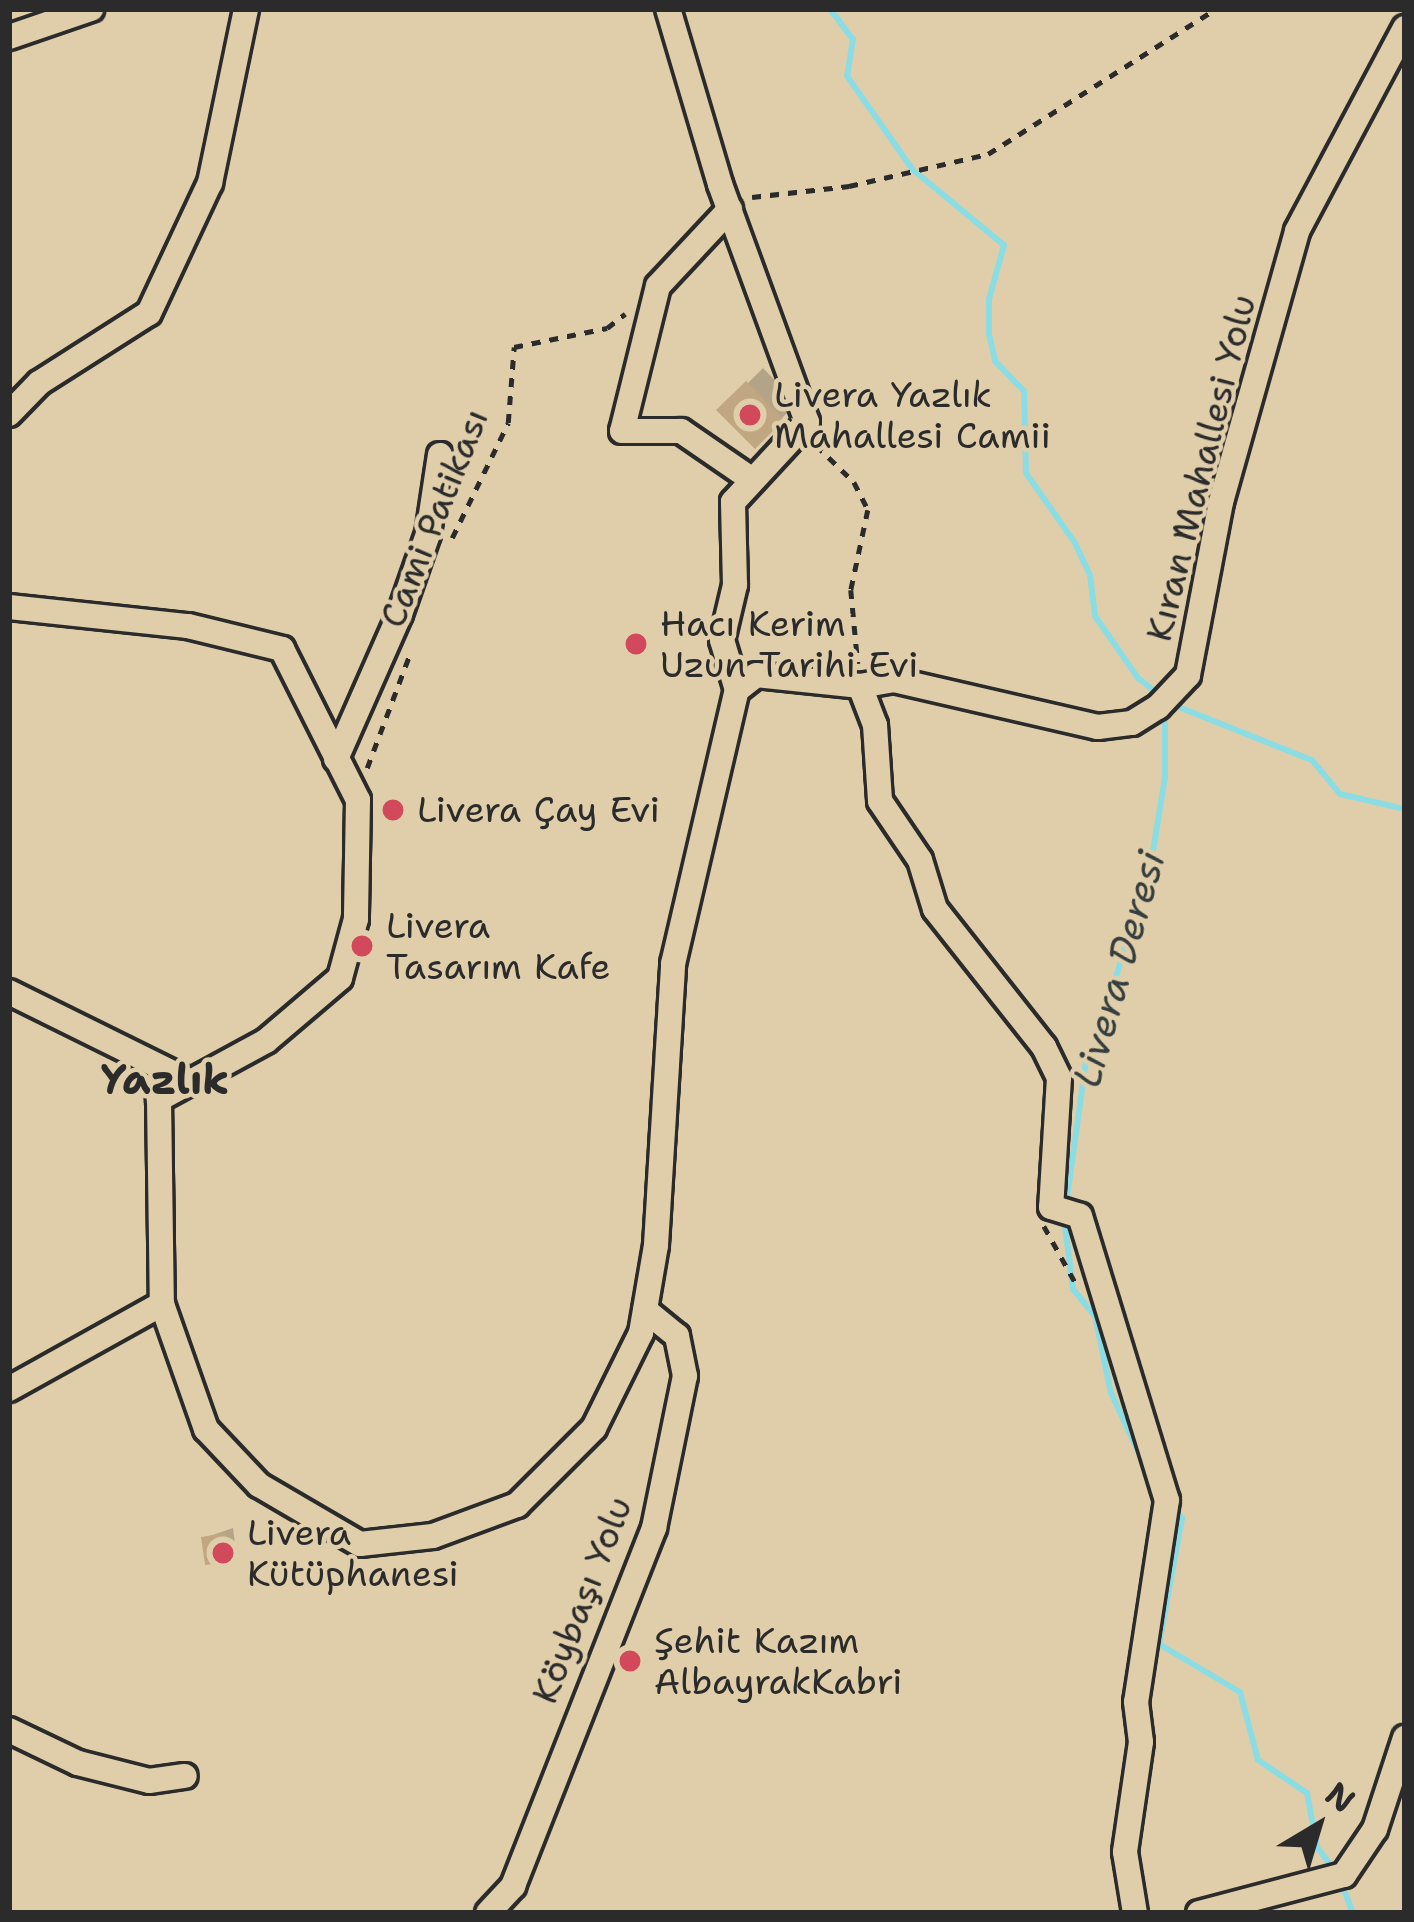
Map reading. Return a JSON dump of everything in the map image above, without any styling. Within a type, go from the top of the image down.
[{"type":"street","points":[[9,37],[91,9]]},
{"type":"street","points":[[9,414],[39,383],[149,313],[210,183],[246,9]]},
{"type":"street","points":[[241,40],[262,9]]},
{"type":"street","points":[[9,608],[188,626],[282,650],[358,800],[356,919],[340,978],[266,1041],[185,1079],[159,1099],[162,1304],[206,1429],[259,1485],[360,1544],[433,1536],[517,1505],[594,1428],[645,1310],[673,964],[736,690],[722,640],[735,585],[733,502],[807,422],[668,9]]},
{"type":"street","name":"Kıran Mahallesi Yolu","points":[[736,690],[756,675],[785,674],[860,686],[894,680],[1098,727],[1132,723],[1188,675],[1222,502],[1297,231],[1405,28]]},
{"type":"street","points":[[732,201],[658,286],[622,431],[681,431],[751,479]]},
{"type":"street","points":[[336,758],[400,614],[428,533],[440,455]]},
{"type":"street","points":[[860,686],[875,724],[880,801],[920,860],[935,909],[1044,1047],[1059,1078],[1051,1207],[1080,1216],[1166,1500],[1136,1702],[1141,1742],[1125,1852],[1135,1913]]},
{"type":"street","points":[[9,992],[185,1079]]},
{"type":"street","points":[[9,1389],[162,1304]]},
{"type":"street","name":"Köybaşı Yolu","points":[[488,1913],[513,1886],[654,1528],[685,1376],[676,1336],[645,1310]]},
{"type":"street","points":[[9,1730],[79,1763],[149,1781],[185,1776]]},
{"type":"street","points":[[1199,1913],[1345,1875],[1376,1828],[1405,1738]]},
{"type":"path","points":[[732,201],[765,199],[988,154],[1216,9]]},
{"type":"path","name":"Cami Patikası","points":[[446,556],[508,424],[514,347],[608,328],[628,311]]},
{"type":"path","name":"Cami Patikası","points":[[350,784],[370,764],[415,642]]},
{"type":"building","name":"Livera Yazlık Mahallesi Camii","points":[[746,381],[784,420],[755,449],[716,410]]},
{"type":"building","name":"Livera Kütüphanesi","points":[[226,1533],[231,1562],[205,1565],[201,1537]]},
{"type":"waterway","name":"Livera Deresi","points":[[830,9],[853,39],[847,76],[912,169],[1004,245],[989,299],[989,334],[995,361],[1024,391],[1026,473],[1075,543],[1090,575],[1095,616],[1138,678],[1161,696]]},
{"type":"waterway","name":"Livera Deresi","points":[[1171,704],[1312,760],[1340,794],[1405,809]]},
{"type":"waterway","name":"Livera Deresi","points":[[1066,1205],[1086,1061],[1111,1018],[1113,987],[1153,851],[1165,777],[1165,709]]},
{"type":"waterway","name":"Livera Deresi","points":[[1064,1218],[1073,1289],[1095,1316],[1111,1393],[1145,1466]]},
{"type":"waterway","name":"Livera Deresi","points":[[1172,1507],[1182,1518],[1159,1644],[1240,1692],[1258,1760],[1307,1793],[1317,1847],[1335,1871]]},
{"type":"waterway","name":"Livera Deresi","points":[[1341,1882],[1353,1913]]},
{"type":"place","name":"Livera Yazlık Mahallesi Camii","points":[[750,415]]},
{"type":"place","name":"Hacı Kerim Uzun Tarihi Evi","points":[[636,644]]},
{"type":"place","name":"Livera Çay Evi","points":[[393,810]]},
{"type":"place","name":"Livera Tasarım Kafe","points":[[362,946]]},
{"type":"place","name":"Livera Kütüphanesi","points":[[223,1553]]},
{"type":"place","name":"Şehit Kazım AlbayrakKabri","points":[[630,1661]]},
{"type":"district","name":"Yazlık","points":[[165,1079]]}]
